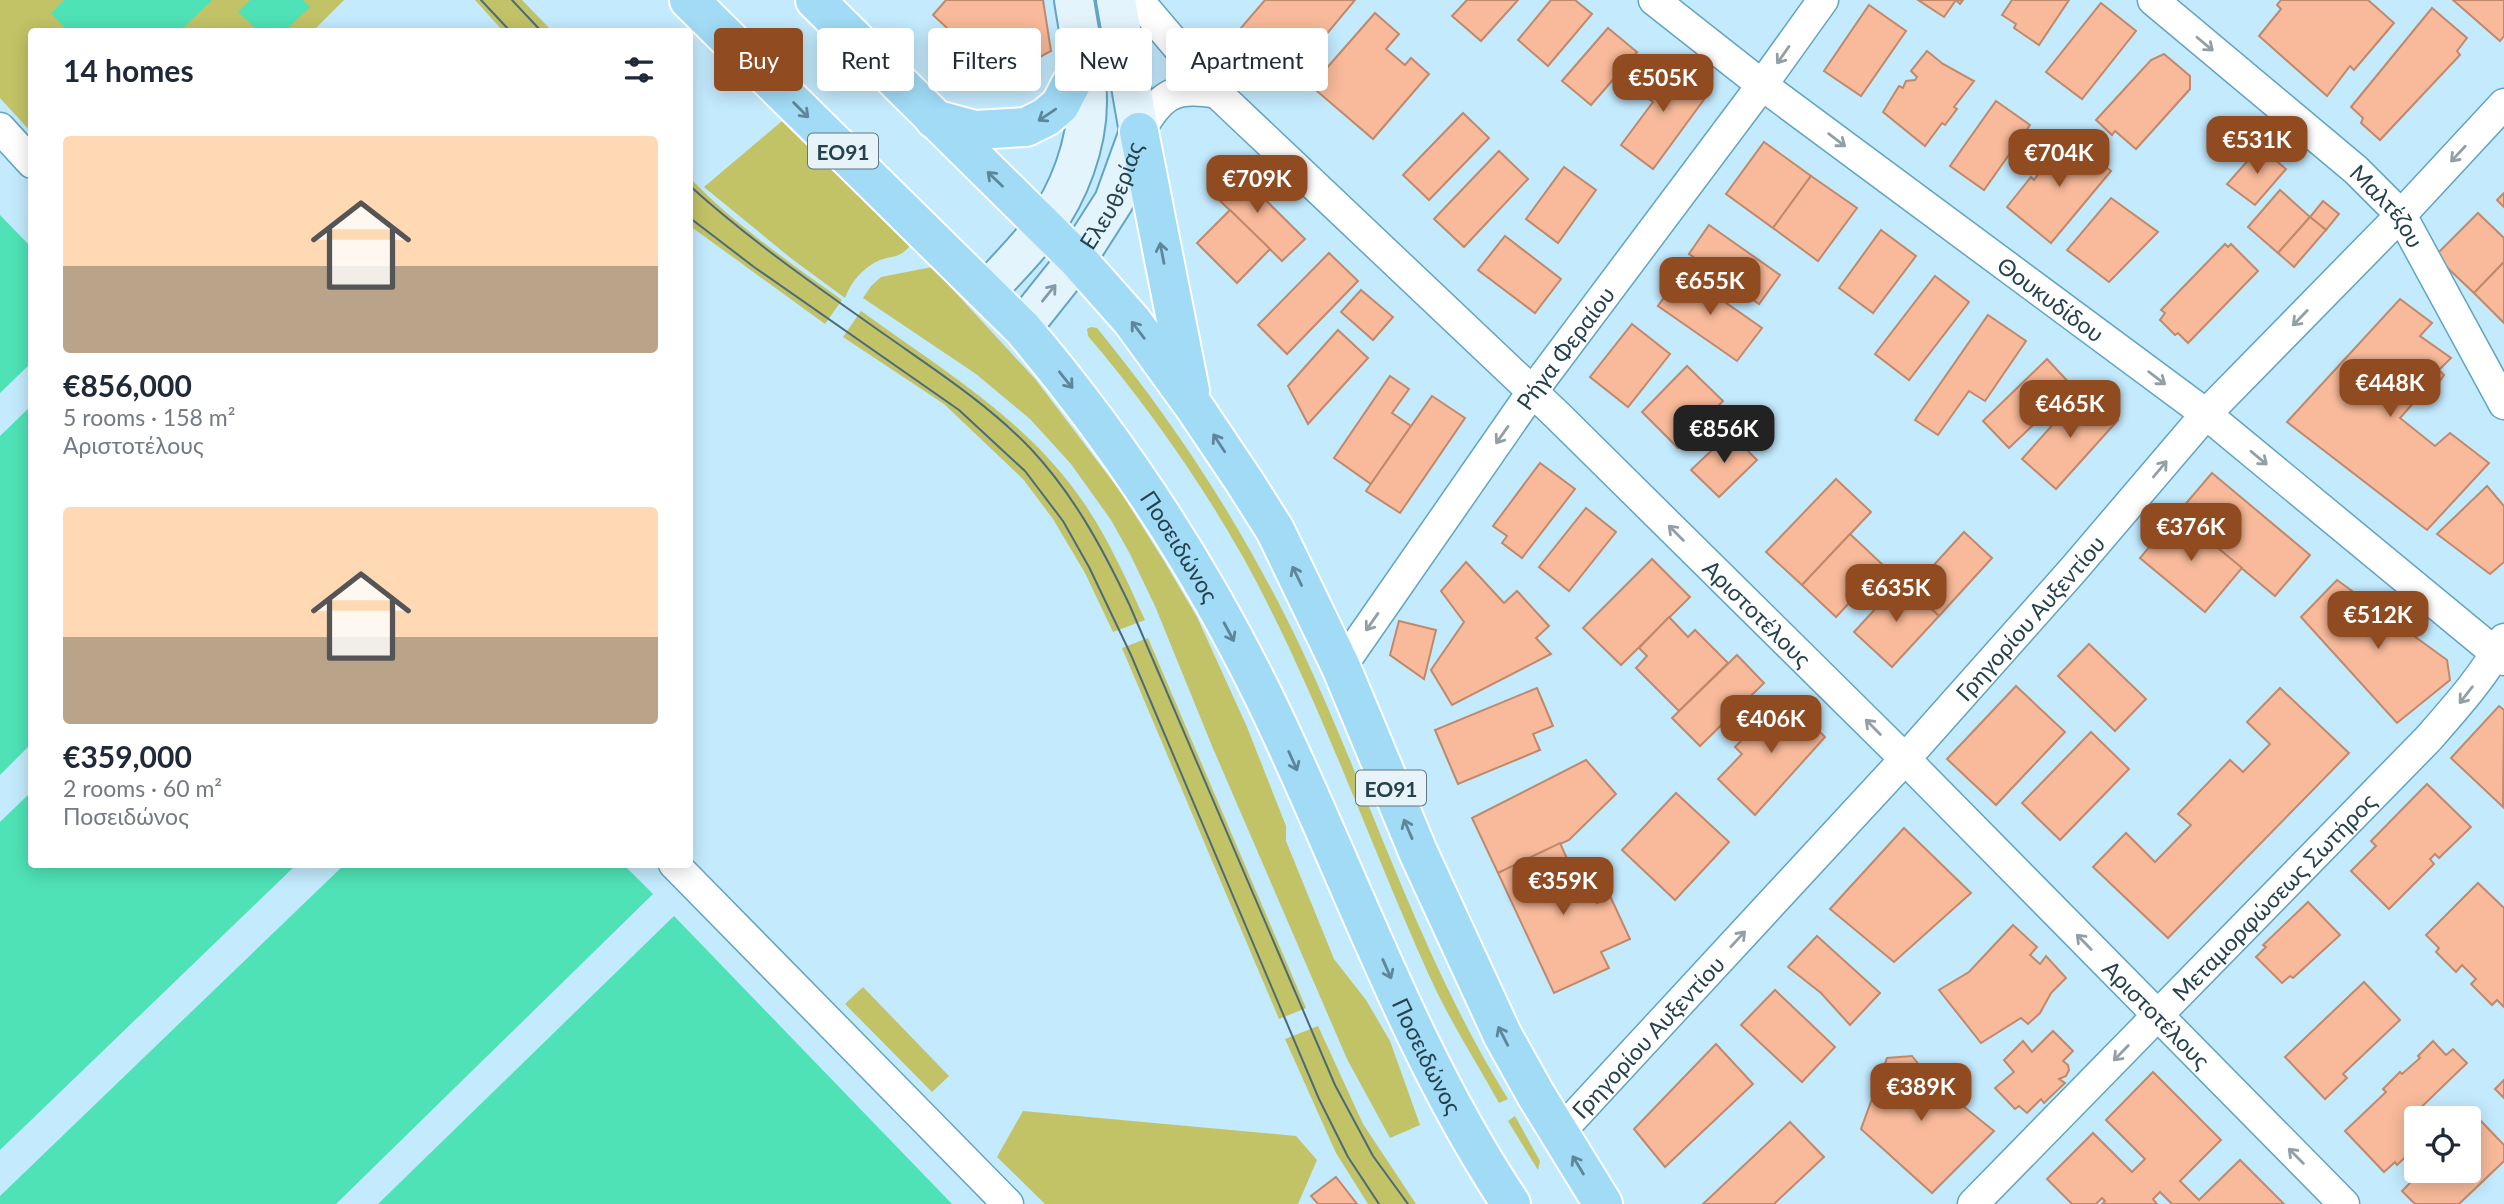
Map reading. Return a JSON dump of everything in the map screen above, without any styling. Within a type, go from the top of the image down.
[{"type":"highway","name":"Ποσειδώνος","points":[[689,0],[1022,328],[1068,382],[1170,527],[1265,699],[1447,1097],[1503,1198]]},
{"type":"highway","name":"ΕΟ91","points":[[815,0],[1077,259],[1132,321],[1193,405],[1275,530],[1341,667],[1419,855],[1503,1036],[1597,1202]]},
{"type":"highway","points":[[934,119],[975,130],[1026,127],[1046,117],[1060,105],[1067,91]]},
{"type":"highway","points":[[1139,132],[1193,405]]},
{"type":"main road","name":"Ελευθερίας","points":[[1074,0],[1079,28]]},
{"type":"main road","name":"Ελευθερίας","points":[[1022,328],[1077,259],[1114,201],[1139,132],[1116,0]]},
{"type":"main road","name":"Ελευθερίας","points":[[986,292],[1044,227],[1074,171],[1080,150],[1086,91]]},
{"type":"street","name":"Αριστοτέλους","points":[[1138,0],[1217,93],[1558,415],[1905,759],[2344,1204]]},
{"type":"street","name":"Θουκυδίδου","points":[[1654,0],[1762,85],[2206,414],[2501,651]]},
{"type":"street","name":"Ρήγα Φεραίου","points":[[1341,667],[1532,392],[1824,0]]},
{"type":"street","name":"Μαλτέζου","points":[[2153,0],[2356,170],[2401,215],[2504,404]]},
{"type":"street","points":[[1139,132],[1160,101],[1177,92],[1193,88],[1217,93]]},
{"type":"street","name":"Γρηγορίου Αυξεντίου","points":[[1559,1133],[1905,759],[2073,570],[2206,414],[2401,215],[2504,104]]},
{"type":"street","points":[[0,128],[28,159]]},
{"type":"street","name":"Μεταμορφώσεως Σωτήρος","points":[[1973,1204],[2428,739],[2501,651]]},
{"type":"street","points":[[678,868],[1008,1204]]},
{"type":"shaded area","points":[[0,0],[344,0],[316,28],[28,28],[28,129],[0,98]]},
{"type":"shaded area","points":[[64,0],[212,0],[183,28],[65,28],[51,13]]},
{"type":"shaded area","points":[[250,0],[303,0],[310,7],[288,28],[255,28],[238,12]]},
{"type":"shaded area","points":[[475,0],[522,0],[549,28],[500,28]]},
{"type":"shaded area","points":[[782,121],[910,246],[899,255],[880,260],[863,271],[845,298],[792,259],[704,187]]},
{"type":"shaded area","points":[[693,181],[744,227],[842,300],[825,324],[693,228]]},
{"type":"shaded area","points":[[0,215],[28,244],[28,366],[0,393]]},
{"type":"shaded area","points":[[932,267],[1036,380],[1120,491],[1197,617],[1247,727],[1286,826],[1286,841],[1334,959],[1366,1000],[1390,1041],[1420,1125],[1390,1138],[1347,1059],[1212,746],[1155,606],[1111,520],[1071,464],[1030,419],[976,374],[863,298],[881,277]]},
{"type":"shaded area","points":[[861,311],[982,398],[1011,422],[1063,475],[1095,520],[1145,620],[1113,632],[1085,573],[1053,519],[1023,479],[944,404],[843,337]]},
{"type":"shaded area","points":[[1097,328],[1183,442],[1280,605],[1326,704],[1422,934],[1448,990],[1508,1099],[1499,1103],[1436,990],[1294,658],[1243,557],[1171,443],[1088,336],[1087,329]]},
{"type":"shaded area","points":[[28,409],[28,747],[0,775],[0,436]]},
{"type":"shaded area","points":[[1148,638],[1306,1008],[1279,1019],[1122,648]]},
{"type":"shaded area","points":[[28,795],[28,868],[293,868],[0,1150],[0,822]]},
{"type":"shaded area","points":[[341,868],[627,868],[653,894],[336,1204],[0,1204],[0,1196]]},
{"type":"shaded area","points":[[674,916],[952,1204],[378,1204]]},
{"type":"shaded area","points":[[863,987],[949,1076],[932,1092],[845,1004]]},
{"type":"shaded area","points":[[1318,1026],[1363,1124],[1416,1204],[1368,1204],[1336,1153],[1285,1039]]},
{"type":"shaded area","points":[[1023,1111],[1296,1136],[1317,1160],[1298,1204],[1045,1204],[997,1157]]},
{"type":"shaded area","points":[[1515,1116],[1540,1161],[1538,1170],[1508,1121]]},
{"type":"building","points":[[946,0],[1043,0],[1051,51],[1041,56],[1041,28],[947,28],[933,15]]},
{"type":"building","points":[[1265,0],[1355,0],[1328,32],[1328,28],[1241,28]]},
{"type":"building","points":[[1467,0],[1518,0],[1481,41],[1452,16]]},
{"type":"building","points":[[1551,0],[1575,0],[1592,14],[1548,66],[1518,40]]},
{"type":"building","points":[[1918,0],[1956,0],[1944,17]]},
{"type":"building","points":[[2012,0],[2069,0],[2039,45],[2014,28],[2016,24],[2002,15]]},
{"type":"building","points":[[2281,0],[2368,0],[2394,23],[2354,70],[2350,66],[2327,96],[2259,36],[2281,9],[2277,5]]},
{"type":"building","points":[[2453,0],[2504,0],[2504,36],[2500,41]]},
{"type":"building","points":[[2101,3],[2136,31],[2082,99],[2046,72]]},
{"type":"building","points":[[1869,5],[1906,31],[1861,96],[1824,71]]},
{"type":"building","points":[[2432,8],[2467,38],[2457,51],[2460,55],[2380,140],[2361,123],[2363,118],[2351,107]]},
{"type":"building","points":[[1375,13],[1399,34],[1386,49],[1405,65],[1411,58],[1429,74],[1373,139],[1317,91],[1328,91],[1328,67]]},
{"type":"building","points":[[1608,28],[1637,52],[1591,105],[1562,81]]},
{"type":"building","points":[[1927,51],[1943,64],[1974,81],[1954,107],[1957,109],[1945,125],[1942,123],[1925,146],[1883,112],[1899,86],[1903,88],[1906,81],[1915,80],[1917,77],[1911,71]]},
{"type":"building","points":[[2164,54],[2190,76],[2190,89],[2136,149],[2115,131],[2112,135],[2096,120],[2151,60]]},
{"type":"building","points":[[1663,61],[1708,94],[1653,169],[1621,145],[1653,102],[1639,92]]},
{"type":"building","points":[[1996,101],[2030,125],[1984,190],[1950,166]]},
{"type":"building","points":[[1463,113],[1489,138],[1429,200],[1403,175]]},
{"type":"building","points":[[2067,134],[2111,171],[2051,243],[2007,207],[2031,177],[2034,180],[2039,173],[2036,171]]},
{"type":"building","points":[[1764,142],[1811,176],[1773,228],[1726,194]]},
{"type":"building","points":[[2260,147],[2286,169],[2255,205],[2227,184]]},
{"type":"building","points":[[1499,151],[1528,179],[1464,247],[1434,219]]},
{"type":"building","points":[[1564,167],[1596,190],[1558,243],[1526,219]]},
{"type":"building","points":[[1233,168],[1305,239],[1282,261],[1210,191]]},
{"type":"building","points":[[1811,176],[1857,208],[1818,261],[1773,228]]},
{"type":"building","points":[[2280,190],[2310,217],[2278,253],[2248,227]]},
{"type":"building","points":[[2504,193],[2504,207],[2497,200]]},
{"type":"building","points":[[2111,198],[2158,232],[2109,282],[2067,250]]},
{"type":"building","points":[[2323,201],[2339,214],[2326,230],[2310,217]]},
{"type":"building","points":[[1230,210],[1270,249],[1237,283],[1197,243]]},
{"type":"building","points":[[2478,213],[2504,238],[2504,262],[2474,293],[2435,256]]},
{"type":"building","points":[[2310,217],[2326,230],[2294,267],[2278,253]]},
{"type":"building","points":[[1709,225],[1780,275],[1759,304],[1689,254]]},
{"type":"building","points":[[1881,230],[1916,256],[1873,313],[1839,288]]},
{"type":"building","points":[[1505,236],[1561,279],[1535,313],[1478,270]]},
{"type":"building","points":[[2225,244],[2228,247],[2231,244],[2258,271],[2188,343],[2160,320],[2165,313],[2161,310]]},
{"type":"building","points":[[1329,253],[1358,281],[1287,354],[1258,325]]},
{"type":"building","points":[[2504,262],[2504,323],[2474,293]]},
{"type":"building","points":[[1682,272],[1762,328],[1737,361],[1658,306]]},
{"type":"building","points":[[1935,276],[1969,302],[1909,380],[1875,354]]},
{"type":"building","points":[[1361,290],[1393,317],[1373,340],[1341,312]]},
{"type":"building","points":[[2400,299],[2432,323],[2420,336],[2451,358],[2439,370],[2444,375],[2429,396],[2424,391],[2400,418],[2435,446],[2450,433],[2489,463],[2427,530],[2287,422]]},
{"type":"building","points":[[1988,315],[2026,341],[1985,401],[1969,391],[1938,435],[1915,420]]},
{"type":"building","points":[[1632,324],[1670,354],[1628,407],[1590,377]]},
{"type":"building","points":[[1338,330],[1368,358],[1308,424],[1288,386]]},
{"type":"building","points":[[2047,359],[2073,387],[2009,448],[1983,421]]},
{"type":"building","points":[[1687,366],[1723,401],[1678,448],[1642,412]]},
{"type":"building","points":[[1390,376],[1409,389],[1392,413],[1411,426],[1371,484],[1334,458]]},
{"type":"building","points":[[2084,390],[2118,420],[2056,489],[2022,459]]},
{"type":"building","points":[[1432,396],[1465,418],[1400,513],[1366,491]]},
{"type":"building","points":[[1730,433],[1757,460],[1719,497],[1691,470]]},
{"type":"building","points":[[1540,463],[1575,489],[1522,558],[1502,543],[1507,536],[1493,526]]},
{"type":"building","points":[[2212,473],[2310,555],[2275,596],[2197,531],[2212,514],[2205,508],[2190,525],[2177,514]]},
{"type":"building","points":[[1836,479],[1871,512],[1802,585],[1766,552]]},
{"type":"building","points":[[2487,486],[2504,506],[2504,562],[2490,574],[2437,534]]},
{"type":"building","points":[[1586,508],[1616,532],[1569,591],[1539,567]]},
{"type":"building","points":[[2177,514],[2242,568],[2205,612],[2140,558]]},
{"type":"building","points":[[1964,532],[1992,558],[1939,616],[1911,590]]},
{"type":"building","points":[[1850,534],[1884,566],[1836,617],[1802,585]]},
{"type":"building","points":[[1652,559],[1690,597],[1621,665],[1583,628]]},
{"type":"building","points":[[1466,562],[1504,603],[1517,591],[1549,626],[1536,638],[1551,654],[1452,705],[1431,670],[1464,622],[1441,591]]},
{"type":"building","points":[[2337,580],[2447,660],[2450,680],[2397,723],[2301,617]]},
{"type":"building","points":[[1901,581],[1939,616],[1892,667],[1854,632]]},
{"type":"building","points":[[1669,617],[1688,637],[1695,630],[1728,663],[1679,711],[1636,668],[1647,656],[1639,648]]},
{"type":"building","points":[[1399,621],[1436,630],[1424,679],[1390,655]]},
{"type":"building","points":[[2089,644],[2146,699],[2115,731],[2058,676]]},
{"type":"building","points":[[1737,655],[1764,683],[1700,746],[1672,718]]},
{"type":"building","points":[[2016,686],[2065,732],[1996,805],[1947,759]]},
{"type":"building","points":[[1537,688],[1553,726],[1533,734],[1540,750],[1458,784],[1435,730]]},
{"type":"building","points":[[2280,688],[2349,753],[2168,938],[2093,867],[2126,833],[2155,862],[2191,825],[2178,814],[2230,760],[2243,772],[2270,744],[2247,722]]},
{"type":"building","points":[[1785,697],[1825,737],[1755,815],[1718,779],[1742,754],[1735,747]]},
{"type":"building","points":[[2499,706],[2504,710],[2503,807],[2451,758]]},
{"type":"building","points":[[2091,732],[2129,769],[2060,840],[2022,803]]},
{"type":"building","points":[[1586,760],[1616,794],[1569,840],[1498,873],[1472,818]]},
{"type":"building","points":[[2427,784],[2471,827],[2439,858],[2435,854],[2430,859],[2434,864],[2389,909],[2351,871],[2376,846],[2371,841]]},
{"type":"building","points":[[1676,793],[1729,842],[1675,900],[1622,850]]},
{"type":"building","points":[[1904,828],[1971,893],[1894,962],[1830,909]]},
{"type":"building","points":[[1560,843],[1573,872],[1581,868],[1597,903],[1610,896],[1630,939],[1601,952],[1609,968],[1554,993],[1498,873]]},
{"type":"building","points":[[2478,883],[2504,908],[2504,1007],[2497,1000],[2492,1005],[2471,984],[2476,979],[2462,965],[2456,972],[2436,952],[2439,948],[2426,935]]},
{"type":"building","points":[[2308,902],[2340,935],[2293,978],[2290,976],[2282,983],[2256,957],[2266,947],[2263,945]]},
{"type":"building","points":[[2013,925],[2037,947],[2030,955],[2040,964],[2046,956],[2066,978],[2051,993],[2040,1013],[2028,1024],[2021,1018],[1981,1043],[1939,990],[1969,972]]},
{"type":"building","points":[[1817,936],[1880,993],[1850,1025],[1821,993],[1788,967]]},
{"type":"building","points":[[2364,982],[2400,1020],[2343,1074],[2347,1078],[2325,1099],[2285,1057]]},
{"type":"building","points":[[1775,990],[1835,1047],[1802,1082],[1741,1025]]},
{"type":"building","points":[[2053,1031],[2073,1051],[2063,1061],[2069,1070],[2066,1076],[2059,1079],[2065,1083],[2044,1103],[2041,1099],[2027,1113],[2019,1106],[2015,1109],[1995,1088],[2014,1072],[2004,1060],[2023,1041],[2032,1052]]},
{"type":"building","points":[[2433,1041],[2446,1055],[2453,1049],[2467,1063],[2422,1106],[2404,1106],[2404,1158],[2384,1172],[2345,1131],[2386,1092],[2383,1089],[2400,1072],[2402,1074],[2420,1058],[2418,1056]]},
{"type":"building","points":[[1716,1044],[1753,1084],[1665,1167],[1634,1129]]},
{"type":"building","points":[[1912,1056],[1932,1081],[1994,1131],[1932,1193],[1861,1129],[1887,1058]]},
{"type":"building","points":[[2153,1072],[2221,1140],[2180,1181],[2199,1200],[2240,1160],[2284,1204],[2172,1204],[2160,1192],[2153,1199],[2157,1204],[2102,1204],[2105,1201],[2102,1198],[2096,1204],[2072,1204],[2047,1179],[2093,1133],[2132,1172],[2145,1159],[2106,1120]]},
{"type":"building","points":[[2504,1080],[2504,1098],[2495,1089]]},
{"type":"building","points":[[2481,1121],[2504,1145],[2504,1161],[2481,1183]]},
{"type":"building","points":[[1790,1122],[1824,1157],[1774,1204],[1703,1204]]},
{"type":"building","points":[[1336,1177],[1357,1204],[1318,1204],[1311,1196]]},
{"type":"building","points":[[2410,1183],[2481,1183],[2459,1204],[2415,1204],[2402,1191]]},
{"type":"tram line","points":[[481,0],[507,28]]},
{"type":"tram line","points":[[512,0],[538,28]]},
{"type":"tram line","points":[[693,189],[785,263],[979,402],[1031,449],[1061,485],[1098,543],[1130,606],[1335,1085],[1373,1156],[1408,1204]]},
{"type":"tram line","points":[[693,220],[754,267],[959,410],[1025,471],[1063,521],[1089,567],[1131,655],[1319,1099],[1348,1157],[1379,1204]]}]
